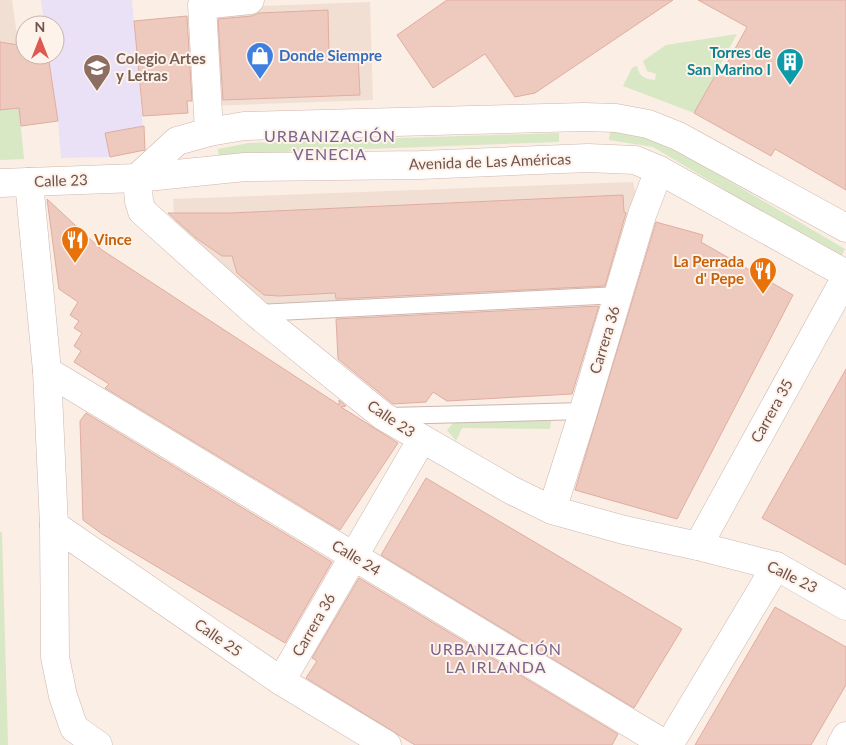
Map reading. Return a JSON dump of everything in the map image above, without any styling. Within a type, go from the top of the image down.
[{"type":"street","points":[[209,132],[202,5],[250,0]]},
{"type":"street","points":[[584,117],[588,158]]},
{"type":"street","points":[[137,178],[177,141],[209,132],[244,126],[584,117],[616,118],[648,124],[678,136],[846,228]]},
{"type":"street","name":"Avenida de Las Américas","points":[[137,178],[245,167],[420,166],[588,158],[635,160],[659,170],[846,275]]},
{"type":"street","name":"Carrera 36","points":[[552,510],[642,215],[659,170]]},
{"type":"street","name":"Calle 23","points":[[0,183],[137,178],[142,211],[256,314],[383,416],[422,440],[511,490],[552,510],[624,530],[776,566],[846,606]]},
{"type":"street","points":[[29,182],[47,371],[54,525],[55,657],[63,696],[74,728],[98,745]]},
{"type":"street","name":"Carrera 35","points":[[698,546],[846,275]]},
{"type":"street","name":"Calle 24","points":[[47,371],[667,745]]},
{"type":"street","name":"Carrera 36","points":[[281,681],[422,440]]},
{"type":"street","name":"Calle 25","points":[[54,525],[281,681],[387,745]]},
{"type":"street","points":[[667,745],[776,566]]},
{"type":"street","points":[[841,745],[846,736]]},
{"type":"lane","points":[[256,314],[619,295]]},
{"type":"lane","points":[[383,416],[584,410]]},
{"type":"shaded area","points":[[0,0],[12,0],[15,21],[15,65],[21,65],[29,117],[0,121]]},
{"type":"shaded area","name":"Colegio Artes y Letras","points":[[41,0],[132,0],[145,150],[110,157],[61,158],[58,121],[50,65],[65,65],[65,15],[43,15]]},
{"type":"shaded area","points":[[370,2],[373,100],[207,106],[204,8]]},
{"type":"shaded area","points":[[633,182],[639,210],[616,289],[258,307],[175,231],[173,199]]},
{"type":"green space","points":[[737,34],[694,113],[623,86],[632,68],[637,66],[639,73],[643,77],[655,80],[656,74],[647,71],[643,61],[666,45]]},
{"type":"green space","points":[[19,108],[24,159],[0,160],[0,110]]},
{"type":"green space","points":[[610,131],[656,138],[845,249],[840,258],[653,147],[609,140]]},
{"type":"green space","points":[[559,133],[559,142],[252,153],[219,159],[218,149],[249,143]]},
{"type":"green space","points":[[455,421],[551,421],[550,429],[462,428],[456,441],[447,430]]},
{"type":"green space","points":[[0,532],[2,532],[8,745],[0,745]]},
{"type":"building","points":[[447,0],[673,0],[535,93],[515,97],[485,54],[433,88],[397,35]]},
{"type":"building","points":[[698,0],[846,0],[846,190],[775,149],[771,156],[694,113],[716,74],[720,76],[747,27]]},
{"type":"building","points":[[328,10],[329,55],[358,54],[360,95],[223,100],[218,19],[252,16],[259,13]]},
{"type":"building","points":[[187,16],[192,101],[187,101],[188,113],[143,116],[134,21]]},
{"type":"building","points":[[0,42],[15,44],[15,65],[50,65],[58,121],[21,126],[19,108],[0,110]]},
{"type":"building","points":[[144,126],[145,150],[110,157],[105,133]]},
{"type":"building","points":[[623,195],[624,212],[626,213],[605,286],[336,299],[335,293],[264,295],[237,273],[232,256],[222,256],[196,238],[168,213],[231,213]]},
{"type":"building","points":[[47,199],[102,250],[339,405],[339,400],[346,406],[341,407],[398,443],[340,530],[105,388],[109,384],[74,362],[81,351],[74,346],[82,333],[74,328],[79,321],[70,315],[78,302],[59,289]]},
{"type":"building","points":[[656,222],[703,235],[701,242],[793,295],[677,519],[575,490]]},
{"type":"building","points":[[599,306],[572,394],[447,401],[433,392],[426,402],[393,404],[338,359],[336,319]]},
{"type":"building","points":[[846,369],[846,565],[762,518]]},
{"type":"building","points":[[86,413],[332,562],[285,643],[102,534],[83,520],[80,421]]},
{"type":"building","points":[[426,478],[682,629],[634,708],[381,555]]},
{"type":"building","points":[[359,578],[618,734],[612,745],[415,745],[306,678],[317,661],[312,658]]},
{"type":"building","points":[[775,607],[846,647],[846,685],[811,745],[695,745]]},
{"type":"place","name":"Donde Siempre","points":[[260,80]]},
{"type":"place","name":"Torres de San Marino I","points":[[790,86]]},
{"type":"place","name":"Colegio Artes y Letras","points":[[97,92]]},
{"type":"place","name":"Vince","points":[[75,264]]},
{"type":"place","name":"La Perrada d' Pepe","points":[[763,295]]},
{"type":"district","name":"URBANIZACIÓN VENECIA","points":[[330,145]]},
{"type":"district","name":"URBANIZACIÓN LA IRLANDA","points":[[496,658]]}]
